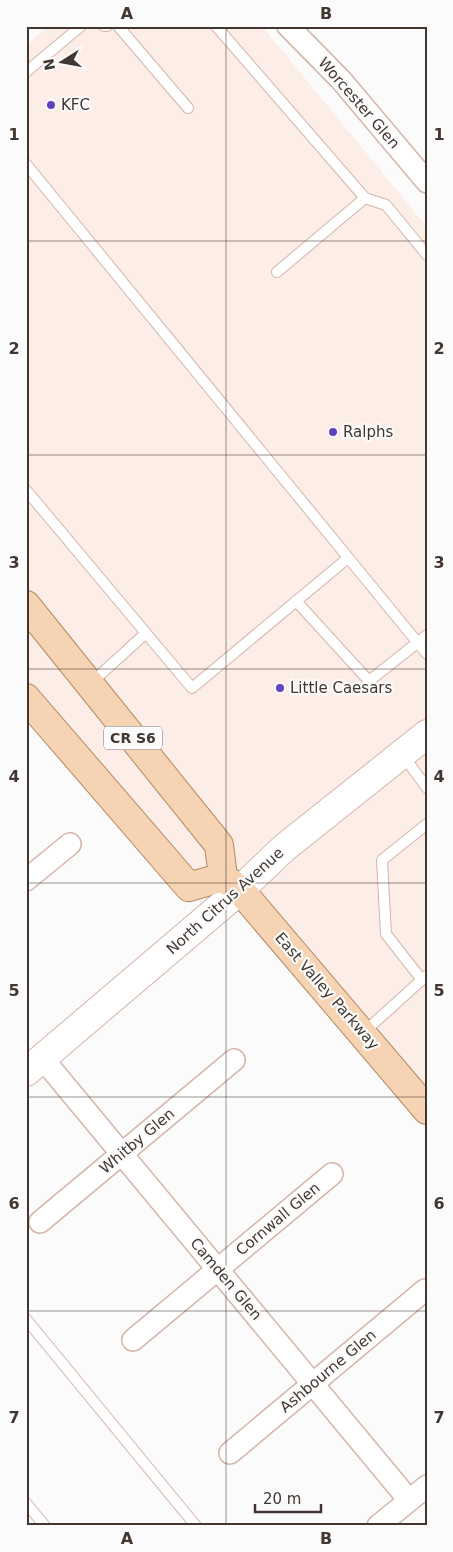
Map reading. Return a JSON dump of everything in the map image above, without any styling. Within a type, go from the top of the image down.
[{"type":"main road","name":"CR S6","points":[[26,605],[219,845],[232,883]]},
{"type":"main road","points":[[26,698],[189,887],[232,883]]},
{"type":"main road","name":"East Valley Parkway","points":[[232,883],[363,1033],[427,1110]]},
{"type":"street","name":"Worcester Glen","points":[[288,26],[342,80],[427,182]]},
{"type":"street","name":"North Citrus Avenue","points":[[34,1065],[232,883],[284,848],[427,734]]},
{"type":"street","points":[[26,880],[70,844]]},
{"type":"street","name":"Whitby Glen","points":[[40,1222],[234,1060]]},
{"type":"street","name":"Camden Glen","points":[[34,1065],[121,1154],[409,1500]]},
{"type":"street","name":"Cornwall Glen","points":[[133,1340],[332,1174]]},
{"type":"street","name":"Ashbourne Glen","points":[[230,1452],[425,1290]]},
{"type":"street","points":[[378,1526],[427,1486]]},
{"type":"lane","points":[[26,72],[81,26]]},
{"type":"lane","points":[[118,26],[188,108]]},
{"type":"lane","points":[[216,26],[365,198],[386,205],[427,255]]},
{"type":"lane","points":[[26,164],[427,654]]},
{"type":"lane","points":[[277,272],[365,198]]},
{"type":"lane","points":[[26,490],[192,688],[348,558]]},
{"type":"lane","points":[[296,601],[370,681],[427,635]]},
{"type":"lane","points":[[90,684],[146,633]]},
{"type":"lane","points":[[402,754],[427,788]]},
{"type":"lane","points":[[363,1033],[424,977],[386,934],[382,860],[427,824]]},
{"type":"lane","points":[[26,1319],[196,1526]]},
{"type":"lane","points":[[26,1503],[45,1526]]},
{"type":"shaded area","points":[[49,26],[262,26],[427,227],[427,1110],[240,890],[189,887],[26,698],[26,45]]},
{"type":"place","name":"KFC","points":[[51,105]]},
{"type":"place","name":"Ralphs","points":[[333,432]]},
{"type":"place","name":"Little Caesars","points":[[280,688]]}]
